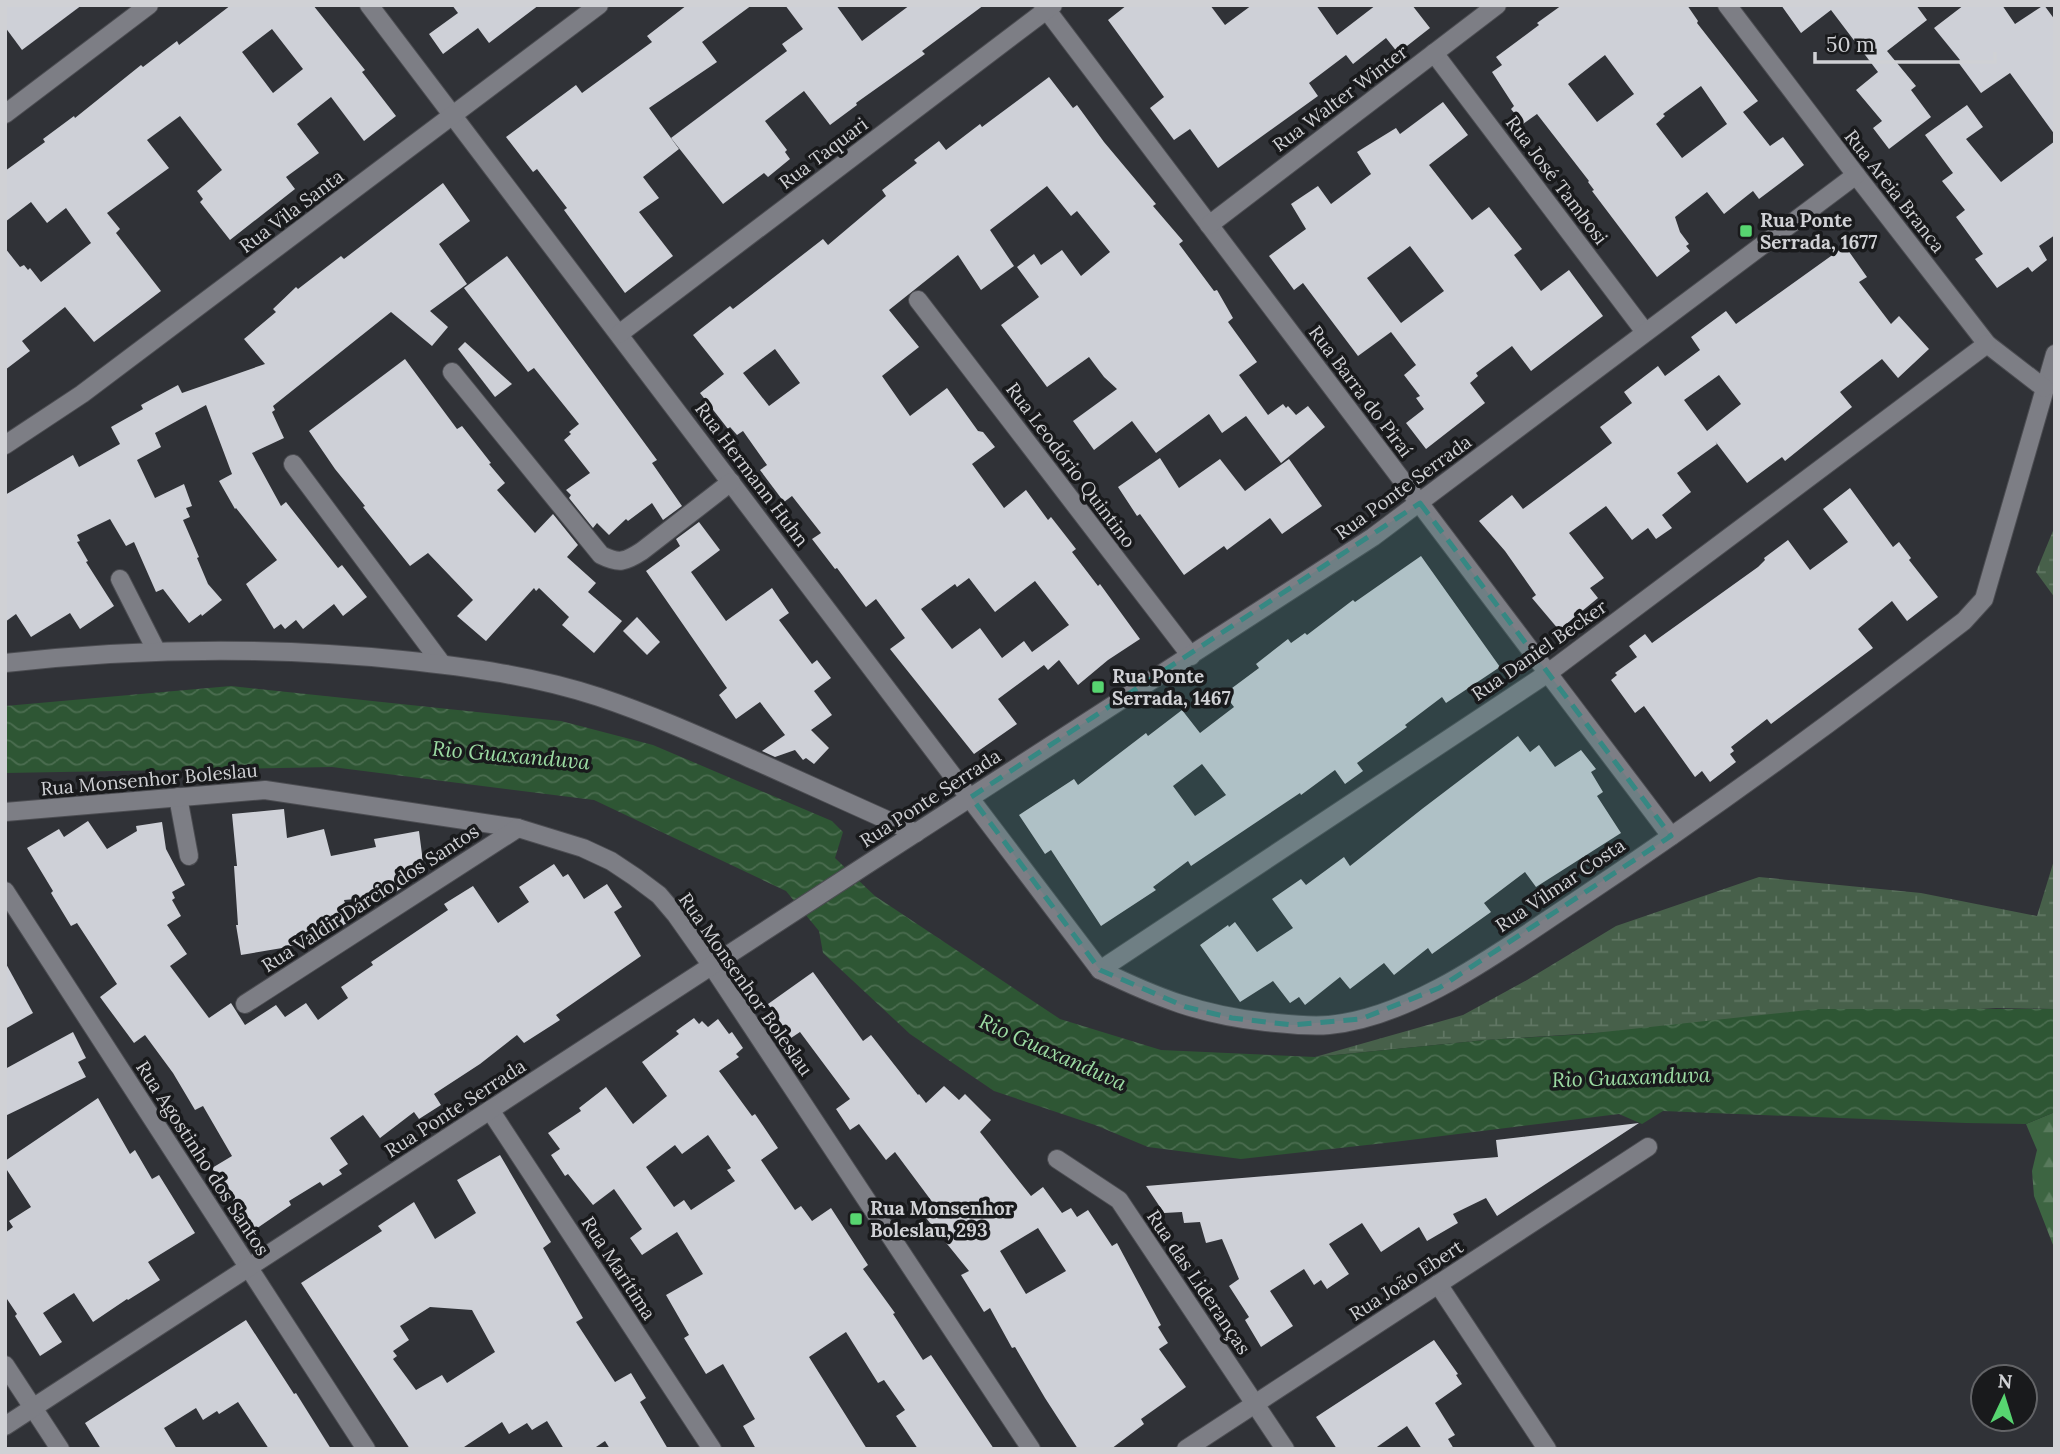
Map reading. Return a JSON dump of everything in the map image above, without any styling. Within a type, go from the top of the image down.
[{"type":"street","points":[[5,114],[149,5]]},
{"type":"street","name":"Rua Hermann Huhn","points":[[369,5],[1100,970]]},
{"type":"street","name":"Rua Vila Santa","points":[[5,445],[82,394],[599,5]]},
{"type":"street","name":"Rua Walter Winter","points":[[1209,225],[1497,5]]},
{"type":"street","name":"Rua Areia Branca","points":[[1727,5],[1987,344],[2044,388]]},
{"type":"street","name":"Rua Barra do Piraí","points":[[1047,7],[1671,836]]},
{"type":"street","name":"Rua Taquari","points":[[619,334],[1047,7]]},
{"type":"street","name":"Rua José Tambosi","points":[[1434,53],[1646,332]]},
{"type":"street","name":"Rua Ponte Serrada","points":[[5,1426],[1324,570],[1420,503],[1856,175]]},
{"type":"street","name":"Rua Leodório Quintino","points":[[918,300],[1191,656]]},
{"type":"street","name":"Rua Daniel Becker","points":[[1100,970],[1548,673],[1987,344]]},
{"type":"street","points":[[2044,388],[2055,354]]},
{"type":"street","points":[[452,372],[601,555],[612,561],[627,561],[731,482]]},
{"type":"street","name":"Rua Vilmar Costa","points":[[1100,970],[1186,1007],[1232,1018],[1292,1025],[1329,1025],[1361,1019],[1397,1007],[1449,982],[1539,926],[1671,836],[1964,621],[1984,599],[2044,388]]},
{"type":"street","points":[[293,464],[442,664]]},
{"type":"street","points":[[120,579],[156,650]]},
{"type":"street","points":[[5,663],[156,650],[254,650],[335,653],[490,671],[543,681],[662,720],[916,833]]},
{"type":"street","name":"Rua Monsenhor Boleslau","points":[[5,813],[265,790],[518,828],[583,848],[611,861],[659,895],[712,965],[1031,1449]]},
{"type":"street","points":[[178,797],[189,856]]},
{"type":"street","name":"Rua Valdir Dárcio dos Santos","points":[[245,1004],[518,828]]},
{"type":"street","name":"Rua Agostinho dos Santos","points":[[5,891],[366,1449]]},
{"type":"street","name":"Rua Marítima","points":[[490,1110],[712,1449]]},
{"type":"street","name":"Rua João Ebert","points":[[1186,1449],[1648,1147]]},
{"type":"street","name":"Rua das Lideranças","points":[[1057,1159],[1119,1200],[1285,1449]]},
{"type":"street","points":[[1438,1284],[1547,1449]]},
{"type":"street","points":[[5,1365],[60,1449]]},
{"type":"highlighted area","points":[[1420,503],[1671,836],[1439,988],[1361,1019],[1292,1025],[1232,1018],[1186,1007],[1100,970],[971,797]]},
{"type":"green space","points":[[2055,526],[2055,598],[2036,572]]},
{"type":"green space","points":[[2055,857],[2055,1009],[1996,1008],[1485,1040],[1315,1057],[1463,1015],[1616,926],[1759,877],[1921,893],[2037,916]]},
{"type":"green space","points":[[2055,1112],[2055,1250],[2034,1196],[2032,1171],[2037,1150],[2026,1124]]},
{"type":"water","name":"Rio Guaxanduva","points":[[231,686],[561,721],[653,745],[832,821],[843,832],[835,858],[875,896],[1060,1019],[1161,1050],[1315,1057],[1485,1040],[1585,1034],[1817,1009],[2055,1009],[2055,1112],[2026,1124],[1663,1111],[1642,1124],[1619,1114],[1241,1159],[1148,1147],[1095,1125],[994,1091],[910,1034],[823,953],[819,931],[786,891],[594,800],[332,767],[5,773],[5,706]]},
{"type":"building","points":[[5,5],[82,5],[22,50],[5,27]]},
{"type":"building","points":[[231,5],[313,5],[365,70],[362,72],[396,116],[364,141],[331,97],[297,124],[319,153],[286,177],[295,189],[230,240],[200,202],[203,199],[197,191],[222,170],[180,116],[147,140],[169,168],[107,213],[120,229],[116,233],[161,291],[94,342],[65,307],[22,341],[30,351],[5,370],[5,248],[20,267],[24,265],[28,270],[30,268],[41,282],[91,243],[66,208],[47,223],[31,202],[5,222],[5,171],[141,65],[143,67],[177,41],[179,45]],"holes":[[[272,29],[303,69],[273,93],[242,52]]]},
{"type":"building","points":[[452,5],[539,5],[489,43],[478,28],[443,54],[429,34],[458,13]]},
{"type":"building","points":[[687,5],[752,5],[702,42],[717,62],[649,108],[679,149],[643,177],[659,198],[639,212],[673,256],[625,293],[564,210],[567,208],[537,169],[533,172],[506,137],[576,85],[582,93],[652,42],[647,36]]},
{"type":"building","points":[[785,5],[836,5],[862,41],[910,5],[984,5],[922,51],[925,54],[830,125],[804,91],[765,121],[787,150],[785,152],[790,159],[768,177],[764,173],[723,204],[671,138],[787,51],[782,44],[803,29]]},
{"type":"building","points":[[1127,5],[1210,5],[1225,25],[1252,5],[1316,5],[1337,35],[1376,5],[1412,5],[1430,28],[1398,53],[1386,38],[1353,64],[1346,55],[1309,83],[1318,96],[1218,168],[1190,129],[1174,140],[1150,108],[1164,97],[1108,20]]},
{"type":"building","points":[[1562,5],[1687,5],[1697,23],[1758,101],[1743,112],[1770,146],[1783,137],[1804,165],[1759,199],[1753,191],[1724,214],[1707,192],[1675,217],[1690,251],[1657,277],[1592,191],[1594,190],[1589,181],[1537,114],[1523,124],[1511,109],[1514,106],[1492,72],[1502,65],[1496,57],[1539,25],[1537,23]],"holes":[[[1605,55],[1634,94],[1597,122],[1568,84]],[[1701,86],[1727,124],[1682,158],[1656,124],[1665,116],[1663,114]]]},
{"type":"building","points":[[1781,5],[1916,5],[1927,20],[1887,51],[1916,86],[1911,90],[1931,117],[1889,149],[1873,128],[1882,121],[1856,90],[1878,72],[1831,10],[1801,33]]},
{"type":"building","points":[[1964,5],[2002,5],[2015,24],[2044,5],[2055,20],[2055,135],[2010,73],[1981,93],[1958,62],[1960,60],[1934,28]]},
{"type":"building","points":[[1049,77],[1073,108],[1077,105],[1156,204],[1153,206],[1183,241],[1179,244],[1214,291],[1217,290],[1233,318],[1228,322],[1257,362],[1239,375],[1268,415],[1283,404],[1296,415],[1308,406],[1325,427],[1281,463],[1246,416],[1222,433],[1209,414],[1156,453],[1132,421],[1094,450],[1073,421],[1117,389],[1089,357],[1047,387],[1001,325],[1039,297],[1017,267],[1034,254],[1041,265],[1062,250],[1081,276],[1110,252],[1077,211],[1071,216],[1047,186],[990,230],[1014,266],[981,290],[958,255],[889,310],[919,347],[882,376],[910,416],[947,388],[978,431],[983,432],[995,447],[972,464],[1004,508],[1026,490],[1048,520],[1051,517],[1076,549],[1072,552],[1098,586],[1100,584],[1140,639],[1108,660],[1078,685],[1059,660],[1048,670],[1044,665],[998,699],[1017,724],[974,754],[890,649],[905,638],[876,599],[866,607],[812,539],[821,533],[792,496],[784,502],[760,470],[767,465],[743,431],[737,435],[730,427],[728,429],[700,393],[724,374],[693,335],[730,306],[733,309],[823,239],[828,245],[886,196],[882,190],[917,163],[914,160],[939,141],[946,150],[980,124],[982,127]],"holes":[[[775,349],[800,383],[769,406],[743,373]],[[969,578],[995,612],[1035,581],[1069,625],[1032,652],[1024,641],[1002,658],[980,628],[952,649],[921,609],[955,584],[957,587]]]},
{"type":"building","points":[[1443,102],[1468,135],[1429,165],[1472,220],[1489,207],[1522,249],[1514,255],[1541,291],[1569,270],[1603,316],[1531,371],[1512,346],[1476,373],[1478,376],[1470,383],[1485,403],[1426,449],[1406,423],[1424,409],[1416,398],[1420,396],[1404,375],[1416,365],[1391,332],[1358,356],[1303,283],[1294,290],[1269,256],[1306,229],[1291,204],[1318,186],[1331,204],[1371,174],[1357,152],[1396,128],[1400,134]],"holes":[[[1410,246],[1444,291],[1401,323],[1367,278]]]},
{"type":"building","points":[[1967,105],[1983,127],[1966,139],[2001,182],[2055,141],[2055,235],[2039,246],[2047,260],[2032,272],[2028,267],[1997,288],[1975,259],[1983,254],[1956,217],[1965,210],[1942,181],[1953,173],[1925,135]]},
{"type":"building","points":[[443,183],[470,221],[439,244],[467,284],[430,311],[448,327],[432,346],[391,312],[273,406],[275,410],[272,412],[284,438],[252,453],[281,506],[286,502],[338,568],[342,565],[367,597],[343,616],[334,604],[303,629],[296,620],[285,629],[281,624],[274,629],[246,584],[277,560],[235,509],[219,481],[232,474],[206,405],[155,433],[161,447],[137,460],[155,498],[184,484],[192,506],[186,508],[190,517],[183,520],[208,584],[222,600],[189,623],[163,589],[156,592],[134,542],[126,546],[110,519],[77,535],[80,541],[77,542],[88,561],[86,562],[114,606],[80,629],[70,613],[31,637],[16,614],[5,622],[5,495],[73,455],[79,467],[120,444],[111,427],[143,409],[141,405],[178,385],[182,393],[265,364],[244,339],[276,312],[273,309],[296,287],[298,289],[341,256],[344,259]]},
{"type":"building","points":[[1845,246],[1867,277],[1859,282],[1891,324],[1899,316],[1929,349],[1898,378],[1882,359],[1840,392],[1852,407],[1785,461],[1782,457],[1747,483],[1715,441],[1717,444],[1677,473],[1691,492],[1662,515],[1672,528],[1656,539],[1648,528],[1632,540],[1606,506],[1569,533],[1604,578],[1590,588],[1598,598],[1559,630],[1532,598],[1536,595],[1505,551],[1479,521],[1512,495],[1523,509],[1612,443],[1600,427],[1632,403],[1624,392],[1658,366],[1665,376],[1700,350],[1691,337],[1726,311],[1736,324]],"holes":[[[1719,375],[1741,404],[1707,431],[1684,400]]]},
{"type":"building","points":[[507,256],[657,460],[652,463],[682,506],[663,520],[652,503],[628,521],[626,519],[609,535],[597,523],[593,528],[569,498],[571,495],[566,490],[590,473],[564,440],[579,424],[534,368],[528,372],[464,288]]},
{"type":"building","points":[[465,342],[512,384],[495,397],[458,349]]},
{"type":"building","points":[[405,359],[457,429],[462,426],[491,463],[489,464],[505,483],[497,490],[535,533],[553,514],[578,545],[567,557],[596,583],[588,592],[622,621],[594,653],[562,625],[569,617],[539,588],[536,591],[534,588],[486,641],[457,616],[473,600],[428,553],[410,566],[363,507],[365,506],[309,431]]},
{"type":"building","points":[[1160,458],[1179,488],[1220,459],[1245,491],[1289,459],[1322,506],[1282,534],[1270,518],[1227,550],[1224,546],[1184,575],[1140,514],[1137,516],[1118,487]]},
{"type":"building","points":[[1850,488],[1893,547],[1899,542],[1911,558],[1909,560],[1938,597],[1907,621],[1892,601],[1858,629],[1873,648],[1771,724],[1767,719],[1731,747],[1734,751],[1730,754],[1736,762],[1710,782],[1702,771],[1695,777],[1644,706],[1635,713],[1611,680],[1617,675],[1615,673],[1637,657],[1629,646],[1645,634],[1652,643],[1758,567],[1764,558],[1788,540],[1810,570],[1848,542],[1823,509]]},
{"type":"building","points":[[699,522],[720,550],[691,572],[726,621],[772,588],[789,613],[779,620],[812,664],[817,660],[831,678],[814,691],[832,715],[811,730],[829,748],[814,764],[806,758],[803,760],[795,750],[775,757],[762,751],[785,735],[760,702],[736,719],[719,695],[727,688],[646,571],[680,546],[676,539]]},
{"type":"building","points":[[1421,556],[1500,667],[1446,703],[1442,697],[1405,725],[1407,727],[1357,763],[1363,771],[1345,784],[1335,770],[1191,866],[1188,861],[1153,887],[1156,890],[1101,926],[1051,850],[1045,854],[1019,815],[1074,779],[1078,785],[1146,733],[1148,736],[1182,710],[1200,733],[1234,707],[1224,694],[1259,668],[1256,664],[1288,639],[1291,643],[1305,633],[1307,635],[1353,600],[1355,602]],"holes":[[[1202,764],[1226,795],[1195,816],[1173,786]]]},
{"type":"building","points":[[637,617],[660,642],[647,655],[623,631]]},
{"type":"building","points":[[1518,736],[1530,752],[1539,745],[1555,767],[1581,750],[1596,769],[1591,772],[1603,792],[1597,796],[1621,833],[1536,887],[1525,872],[1484,903],[1491,912],[1432,954],[1428,948],[1394,975],[1384,963],[1350,989],[1340,977],[1305,1005],[1299,997],[1290,1003],[1273,981],[1240,1002],[1200,945],[1235,922],[1257,952],[1293,928],[1272,899],[1301,879],[1306,885],[1344,857],[1350,866]]},
{"type":"building","points":[[284,809],[287,838],[324,829],[331,856],[376,847],[374,839],[419,831],[423,862],[416,862],[422,875],[389,896],[344,900],[350,921],[319,940],[318,937],[288,947],[241,955],[236,925],[234,866],[237,866],[232,814]]},
{"type":"building","points":[[88,821],[107,849],[137,831],[136,826],[162,822],[166,849],[185,885],[172,892],[175,898],[172,900],[181,916],[167,925],[187,954],[170,966],[209,1018],[231,1003],[245,1025],[276,1005],[285,1017],[306,1003],[318,1020],[348,998],[341,987],[373,965],[371,962],[448,910],[444,904],[473,886],[498,923],[529,902],[519,887],[554,864],[563,877],[568,874],[584,899],[607,884],[622,907],[614,912],[641,956],[556,1015],[560,1020],[524,1043],[517,1035],[480,1064],[434,1094],[441,1105],[419,1119],[414,1112],[380,1138],[363,1115],[330,1138],[348,1164],[339,1170],[342,1174],[323,1186],[320,1182],[289,1201],[291,1205],[253,1231],[212,1168],[232,1156],[203,1106],[195,1110],[173,1073],[145,1035],[134,1043],[100,997],[117,984],[77,923],[71,926],[27,848],[59,829],[64,837]]},
{"type":"building","points":[[5,962],[33,1013],[5,1029]]},
{"type":"building","points":[[813,972],[863,1041],[871,1035],[926,1103],[944,1086],[959,1100],[965,1094],[991,1120],[980,1132],[1031,1196],[1043,1187],[1062,1213],[1071,1208],[1077,1217],[1088,1210],[1112,1246],[1117,1243],[1161,1325],[1158,1327],[1168,1343],[1159,1349],[1186,1387],[1141,1419],[1144,1424],[1111,1449],[1078,1449],[1015,1347],[1012,1348],[990,1308],[984,1312],[961,1275],[969,1271],[922,1213],[933,1203],[895,1152],[886,1160],[859,1124],[850,1130],[836,1109],[850,1099],[800,1032],[791,1038],[768,1004]],"holes":[[[1038,1228],[1066,1271],[1026,1294],[1000,1251]]]},
{"type":"building","points":[[694,1018],[699,1024],[702,1021],[708,1027],[718,1019],[729,1034],[732,1032],[743,1048],[736,1054],[739,1057],[719,1071],[752,1116],[755,1114],[778,1148],[761,1160],[795,1210],[801,1206],[812,1221],[831,1208],[868,1265],[863,1269],[895,1313],[893,1314],[923,1360],[931,1355],[994,1449],[918,1449],[896,1416],[905,1410],[884,1380],[878,1383],[846,1332],[809,1357],[867,1449],[756,1449],[743,1426],[755,1419],[723,1364],[706,1374],[684,1338],[689,1335],[666,1295],[703,1274],[677,1232],[642,1255],[630,1238],[642,1229],[614,1189],[593,1205],[568,1174],[565,1176],[551,1155],[560,1149],[548,1133],[581,1111],[579,1108],[606,1087],[633,1124],[667,1096],[642,1062],[679,1034],[676,1031]],"holes":[[[708,1135],[731,1168],[727,1170],[735,1181],[691,1210],[684,1200],[674,1207],[646,1167],[675,1145],[682,1154]]]},
{"type":"building","points":[[73,1032],[86,1058],[78,1062],[86,1077],[5,1116],[5,1069]]},
{"type":"building","points":[[98,1098],[130,1154],[135,1150],[152,1179],[159,1175],[195,1233],[148,1262],[160,1280],[93,1322],[74,1293],[43,1313],[62,1342],[40,1356],[5,1296],[5,1233],[13,1227],[9,1221],[31,1207],[5,1167],[5,1161]]},
{"type":"building","points":[[1639,1123],[1497,1216],[1486,1198],[1453,1214],[1458,1223],[1427,1241],[1419,1227],[1381,1252],[1362,1223],[1329,1244],[1349,1274],[1327,1289],[1321,1280],[1314,1285],[1304,1269],[1270,1291],[1293,1326],[1261,1347],[1245,1320],[1249,1317],[1229,1286],[1239,1279],[1222,1239],[1206,1243],[1200,1222],[1184,1223],[1182,1212],[1164,1213],[1146,1186],[1498,1157],[1496,1140]]},
{"type":"building","points":[[500,1155],[551,1242],[543,1248],[583,1318],[576,1322],[615,1382],[631,1373],[646,1398],[640,1402],[668,1449],[610,1449],[605,1441],[593,1449],[564,1449],[547,1421],[532,1430],[527,1423],[509,1434],[502,1422],[461,1449],[410,1449],[301,1283],[382,1231],[378,1226],[414,1202],[435,1239],[476,1213],[457,1180]],"holes":[[[430,1307],[472,1310],[495,1352],[447,1383],[442,1375],[416,1390],[393,1359],[397,1356],[393,1351],[409,1340],[400,1326]]]},
{"type":"building","points":[[246,1320],[331,1449],[269,1449],[238,1402],[203,1420],[196,1408],[164,1428],[177,1449],[101,1449],[85,1423]]},
{"type":"building","points":[[1434,1340],[1462,1384],[1435,1403],[1455,1435],[1448,1439],[1454,1449],[1422,1449],[1407,1426],[1374,1449],[1337,1449],[1316,1417]]},
{"type":"place","name":"Rua Ponte Serrada, 1677","points":[[1746,231]]},
{"type":"place","name":"Rua Ponte Serrada, 1467","points":[[1098,687]]},
{"type":"place","name":"Rua Monsenhor Boleslau, 293","points":[[856,1219]]}]
